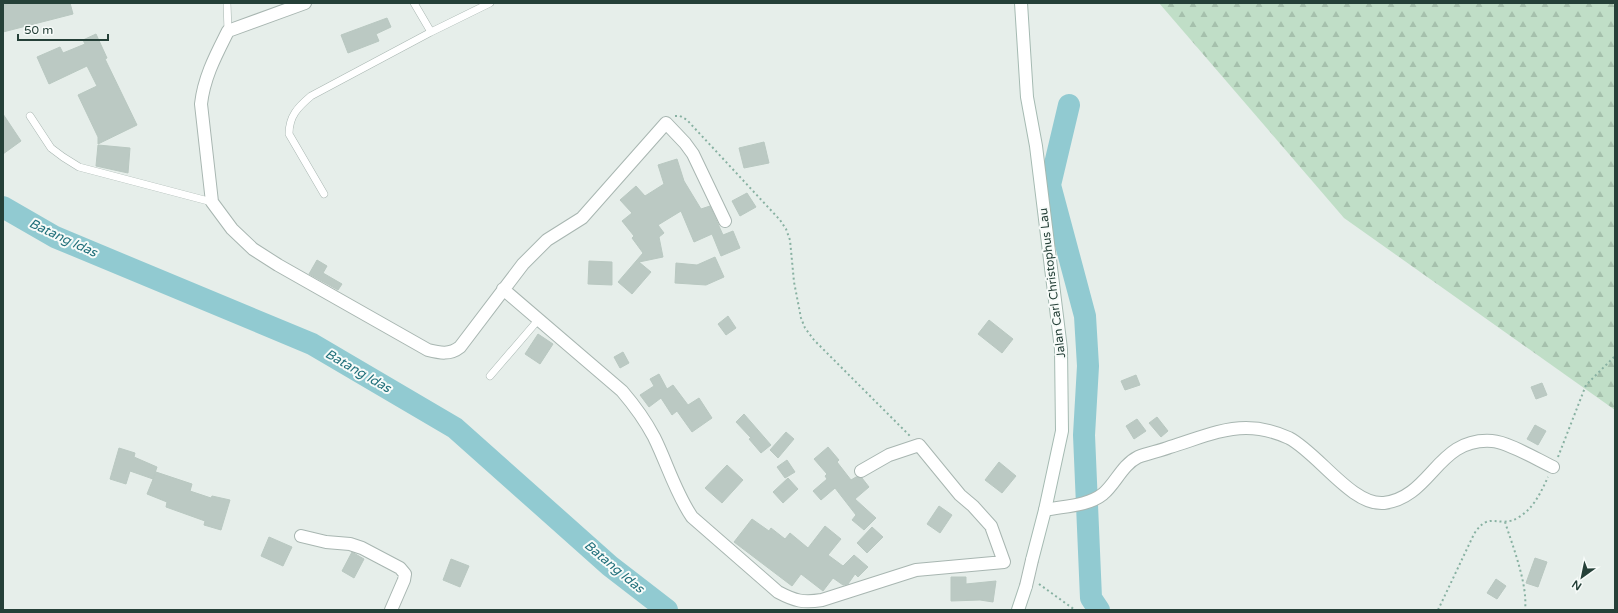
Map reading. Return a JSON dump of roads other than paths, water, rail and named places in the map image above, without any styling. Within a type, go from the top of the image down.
[{"type":"street","points":[[306,3],[228,31],[208,72],[201,104],[212,202],[232,229],[253,249],[321,290],[428,350],[447,353],[460,347],[523,264],[547,240],[582,218],[666,123],[693,154],[725,221]]},
{"type":"street","name":"Jalan Carl Christophus Lau","points":[[1018,610],[1031,584],[1032,560],[1045,510],[1062,431],[1061,349],[1036,146],[1027,97],[1021,3]]},
{"type":"street","points":[[503,289],[622,391],[644,419],[654,437],[676,490],[692,517],[778,592],[794,600],[808,602],[822,600],[916,570],[1004,562],[991,526],[973,506],[960,495],[919,445],[889,455],[861,470]]},
{"type":"street","points":[[1045,510],[1088,501],[1103,494],[1125,467],[1138,457],[1224,431],[1245,428],[1268,430],[1290,438],[1307,450],[1349,489],[1364,499],[1382,503],[1398,500],[1411,493],[1445,458],[1458,448],[1474,442],[1494,441],[1511,447],[1553,467]]},
{"type":"street","points":[[301,536],[326,542],[350,544],[362,548],[400,568],[405,574],[404,580],[391,610]]},
{"type":"lane","points":[[227,3],[228,31]]},
{"type":"lane","points":[[414,3],[431,32]]},
{"type":"lane","points":[[324,194],[289,134],[289,125],[293,114],[300,105],[311,96],[431,32],[490,3]]},
{"type":"lane","points":[[30,116],[51,148],[63,157],[80,166],[212,202]]},
{"type":"lane","points":[[490,376],[539,319]]},
{"type":"waterway","points":[[1069,105],[1050,185],[1085,316],[1088,366],[1084,435],[1091,598],[1099,610]]},
{"type":"waterway","name":"Batang Idas","points":[[3,207],[55,237],[312,344],[455,428],[610,566],[667,610]]}]
